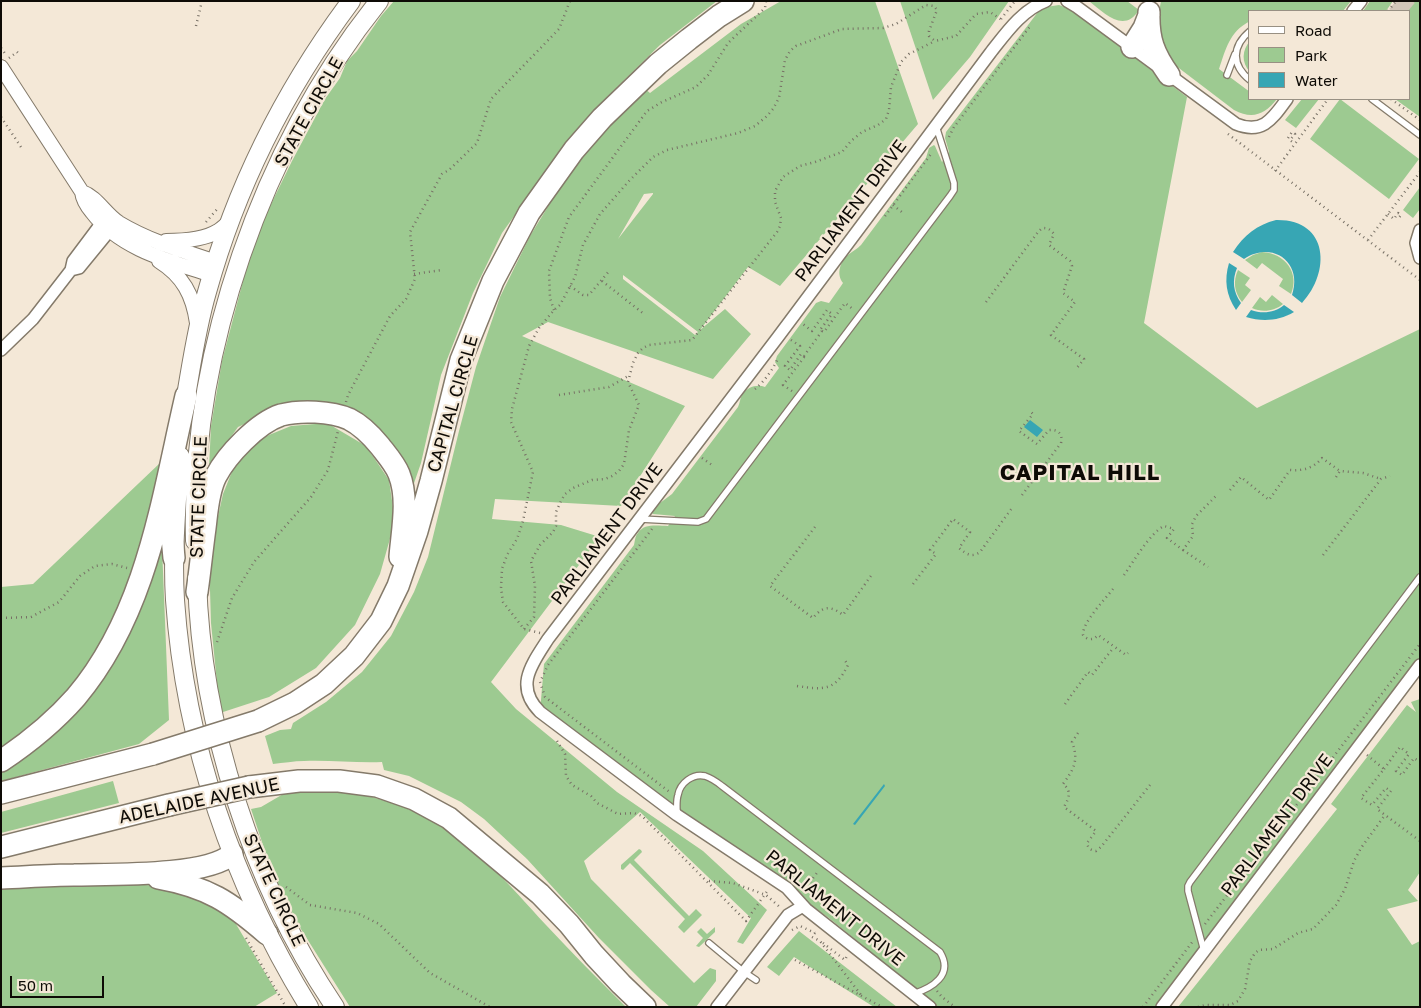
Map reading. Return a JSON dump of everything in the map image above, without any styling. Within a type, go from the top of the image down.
[{"type":"highway","name":"CAPITAL CIRCLE","points":[[1,793],[153,754],[258,721],[295,703],[324,684],[354,656],[381,621],[398,586],[417,531],[431,481],[461,360],[493,281],[529,213],[574,150],[602,118],[658,64],[712,22],[743,1]]},
{"type":"highway","points":[[1132,47],[1146,25],[1150,6]]},
{"type":"highway","points":[[1150,6],[1150,30],[1153,48],[1169,75]]},
{"type":"highway","points":[[1,761],[24,746],[46,727],[76,696],[99,666],[121,628],[137,591],[154,537],[186,396]]},
{"type":"highway","points":[[197,592],[207,505],[214,478],[236,448],[265,423],[280,416],[299,412],[317,412],[348,418],[364,428],[388,456],[399,474],[405,494],[398,586]]},
{"type":"highway","points":[[163,497],[171,526],[174,558]]},
{"type":"highway","name":"ADELAIDE AVENUE","points":[[1,847],[169,805],[265,784],[329,781],[378,786],[414,799],[448,818],[540,894],[569,924],[594,955],[645,1007]]},
{"type":"highway","points":[[1,878],[139,874],[207,866],[223,861],[232,854]]},
{"type":"highway","points":[[139,874],[182,882],[209,892],[245,914],[267,934]]},
{"type":"main road","name":"STATE CIRCLE","points":[[309,1007],[267,934],[232,854],[207,777],[193,722],[183,669],[175,599],[174,558],[181,442],[186,396],[198,331],[214,268],[251,171],[278,116],[304,70],[334,23],[351,1]]},
{"type":"main road","name":"STATE CIRCLE","points":[[334,1007],[300,950],[251,845],[240,814],[221,744],[209,691],[197,592],[195,527],[197,471],[201,432],[212,367],[235,276],[264,198],[291,139],[309,106],[336,60],[379,1]]},
{"type":"main road","points":[[214,268],[235,276]]},
{"type":"main road","points":[[232,854],[238,839],[240,814]]},
{"type":"street","name":"PARLIAMENT DRIVE","points":[[930,1007],[803,906],[787,888],[677,815],[553,722],[536,708],[530,699],[527,680],[531,664],[548,639],[991,52],[1028,11],[1046,1]]},
{"type":"street","points":[[1067,1],[1078,7],[1236,124],[1248,127],[1263,125],[1269,122],[1286,100]]},
{"type":"street","points":[[1,68],[82,192],[83,201],[109,222],[150,247],[214,268]]},
{"type":"street","points":[[150,247],[208,236],[231,220]]},
{"type":"street","points":[[1,350],[33,319],[71,270],[73,261],[109,222]]},
{"type":"street","points":[[1418,254],[1417,239],[1420,230]]},
{"type":"street","points":[[150,247],[183,283],[193,301],[198,331]]},
{"type":"street","name":"PARLIAMENT DRIVE","points":[[1162,1007],[1420,665]]},
{"type":"street","points":[[716,1007],[788,915],[803,906]]},
{"type":"lane","points":[[1227,75],[1236,49],[1242,38],[1248,33]]},
{"type":"lane","points":[[1236,49],[1237,64],[1248,78]]},
{"type":"lane","points":[[1373,100],[1420,135]]},
{"type":"lane","points":[[640,519],[698,522],[706,518],[950,196],[954,188],[954,181],[936,126]]},
{"type":"lane","points":[[1204,951],[1188,891],[1190,882],[1420,577]]},
{"type":"lane","points":[[677,815],[677,798],[683,783],[700,776],[708,777],[938,949],[944,960],[943,970],[938,981],[932,986],[913,994]]},
{"type":"lane","points":[[710,943],[756,980]]},
{"type":"path","points":[[196,26],[202,1]]},
{"type":"path","points":[[217,645],[232,598],[254,562],[311,497],[328,470],[348,395],[390,316],[406,299],[414,278],[410,232],[442,174],[449,170],[477,144],[491,99],[559,29],[570,1]]},
{"type":"path","points":[[554,310],[550,298],[549,271],[569,217],[647,111],[696,87],[708,75],[728,43],[765,8],[766,1]]},
{"type":"path","points":[[1000,19],[1015,1]]},
{"type":"path","points":[[542,635],[524,628],[503,602],[501,588],[502,569],[507,555],[517,539],[523,521],[533,472],[511,422],[512,409],[529,346],[539,328],[560,305],[575,277],[583,245],[600,214],[629,181],[654,157],[667,150],[738,134],[755,126],[768,116],[778,98],[785,60],[790,51],[796,46],[842,29],[883,28],[896,24],[926,5],[934,6],[937,10],[929,31],[929,36],[935,41]]},
{"type":"path","points":[[524,628],[534,617],[535,586],[531,561],[540,546],[553,532],[556,526],[556,512],[565,494],[581,483],[612,476],[624,464],[629,430],[639,405],[628,382],[638,353],[649,345],[692,340],[777,232],[781,218],[775,202],[775,191],[783,177],[800,166],[842,152],[862,132],[878,125],[886,118],[889,110],[891,87],[900,62],[909,54],[935,41],[956,36],[976,14],[990,12],[1005,22]]},
{"type":"path","points":[[946,142],[954,127],[1032,24]]},
{"type":"path","points":[[1,48],[8,59],[17,52],[18,55]]},
{"type":"path","points":[[1275,171],[1327,100]]},
{"type":"path","points":[[1392,100],[1420,120]]},
{"type":"path","points":[[1,117],[21,147]]},
{"type":"path","points":[[1226,132],[1420,280]]},
{"type":"path","points":[[1288,138],[1292,132],[1295,134],[1290,140],[1295,144]]},
{"type":"path","points":[[1368,240],[1420,172]]},
{"type":"path","points":[[893,205],[904,212]]},
{"type":"path","points":[[1388,214],[1394,219],[1398,213],[1400,215],[1396,220]]},
{"type":"path","points":[[986,302],[1038,232],[1042,228],[1050,230],[1054,234],[1049,244],[1070,261],[1072,266],[1062,293],[1075,302],[1051,335],[1084,359],[1076,369]]},
{"type":"path","points":[[414,274],[442,270]]},
{"type":"path","points":[[570,286],[583,295],[588,295],[610,270]]},
{"type":"path","points":[[602,280],[644,314]]},
{"type":"path","points":[[794,393],[784,385],[822,331],[824,332],[845,303],[856,311]]},
{"type":"path","points":[[803,324],[812,331],[827,310],[832,314],[820,330],[822,331]]},
{"type":"path","points":[[791,340],[800,346],[785,366],[790,370],[801,354],[804,356]]},
{"type":"path","points":[[760,385],[776,364]]},
{"type":"path","points":[[559,395],[609,387],[630,376]]},
{"type":"path","points":[[1022,496],[1061,444],[1062,438],[1057,430],[1049,430],[1037,444],[1020,431],[1033,414],[1031,412]]},
{"type":"path","points":[[702,458],[711,466]]},
{"type":"path","points":[[1230,490],[1241,477],[1269,500],[1290,470],[1308,469],[1318,464],[1322,458],[1340,471],[1363,473],[1381,479]]},
{"type":"path","points":[[1336,477],[1340,471]]},
{"type":"path","points":[[1323,555],[1381,479],[1390,476]]},
{"type":"path","points":[[1183,550],[1193,536],[1192,524],[1196,516],[1216,496]]},
{"type":"path","points":[[913,584],[936,554],[930,550],[952,519],[970,532],[959,548],[972,556],[980,552],[1012,508]]},
{"type":"path","points":[[656,526],[649,531],[559,647],[540,682],[545,697],[677,798]]},
{"type":"path","points":[[1124,575],[1159,528],[1164,526],[1174,529],[1167,538],[1208,567]]},
{"type":"path","points":[[815,527],[770,586],[813,618],[821,609],[826,608],[832,608],[843,615],[873,573]]},
{"type":"path","points":[[1,618],[31,617],[59,602],[80,576],[95,566],[112,564],[134,570]]},
{"type":"path","points":[[1113,589],[1082,630],[1083,635],[1091,640],[1098,636],[1126,655],[1128,653]]},
{"type":"path","points":[[1143,1007],[1420,644]]},
{"type":"path","points":[[1065,704],[1088,672],[1092,675],[1114,647]]},
{"type":"path","points":[[797,686],[812,688],[834,685],[841,678],[848,665],[844,659]]},
{"type":"path","points":[[553,722],[548,726],[566,754],[566,776],[572,785],[591,796],[596,804],[618,814],[634,813],[642,816],[746,921],[766,895],[774,879]]},
{"type":"path","points":[[1078,733],[1072,742],[1076,752],[1076,761],[1072,772],[1063,784],[1070,793],[1064,807],[1096,830],[1088,843],[1088,847],[1091,850],[1101,847],[1150,785]]},
{"type":"path","points":[[1357,748],[1384,769]]},
{"type":"path","points":[[1420,762],[1414,758],[1402,775],[1396,771],[1409,754],[1400,748],[1361,798],[1372,805],[1386,788],[1391,791],[1377,809],[1420,841]]},
{"type":"path","points":[[1198,1007],[1205,1005],[1230,1006],[1238,1001],[1245,990],[1250,961],[1255,953],[1259,950],[1273,949],[1294,935],[1313,929],[1336,905],[1345,890],[1354,861],[1361,848],[1385,815]]},
{"type":"path","points":[[797,886],[803,891],[824,863]]},
{"type":"path","points":[[707,881],[733,883],[766,895]]},
{"type":"path","points":[[285,887],[310,905],[358,913],[379,924],[430,972],[490,1007]]},
{"type":"path","points":[[812,937],[820,941],[861,995]]},
{"type":"path","points":[[795,960],[882,1007]]},
{"type":"path","points":[[932,986],[955,1007]]},
{"type":"green space","points":[[394,1],[717,1],[660,45],[608,96],[550,166],[502,233],[473,293],[441,375],[421,463],[412,489],[374,427],[291,403],[238,427],[209,468],[211,426],[222,361],[254,239],[292,161],[325,99],[340,78],[347,61],[357,51],[381,16]]},
{"type":"green space","points":[[781,1],[875,1],[918,124],[780,286],[748,267],[700,330],[725,309],[751,334],[713,379],[548,322],[522,336],[685,406],[621,506],[495,499],[492,519],[561,525],[600,537],[491,682],[516,709],[617,792],[703,851],[767,910],[743,944],[737,942],[751,918],[640,812],[584,861],[591,879],[694,983],[710,968],[716,970],[716,981],[696,1007],[670,1007],[599,938],[527,859],[484,819],[461,802],[409,776],[384,770],[382,762],[296,761],[273,764],[265,736],[280,730],[291,729],[293,723],[326,702],[362,672],[391,636],[414,592],[428,557],[476,367],[500,297],[530,236],[563,182],[584,155],[644,88],[650,93],[741,24]],"holes":[[[644,194],[653,194],[618,239]],[[623,275],[698,332],[695,335],[623,279]]]},
{"type":"green space","points":[[900,1],[1009,1],[970,57],[933,100]]},
{"type":"green space","points":[[1089,1],[1127,1],[1139,10],[1133,17],[1121,21],[1107,15]]},
{"type":"green space","points":[[1161,1],[1351,1],[1344,10],[1248,10],[1248,22],[1237,30],[1229,42],[1219,69],[1248,91],[1248,100],[1276,100],[1263,112],[1253,115],[1247,115],[1234,110],[1167,59],[1156,29]]},
{"type":"green space","points":[[1370,1],[1393,1],[1387,10],[1364,10]]},
{"type":"green space","points":[[1398,1],[1420,1],[1420,117],[1396,100],[1411,100],[1411,10],[1392,10]]},
{"type":"green space","points":[[1059,5],[1070,9],[1187,97],[1144,323],[1257,408],[1420,329],[1420,663],[1162,1007],[938,1007],[829,918],[540,712],[544,664],[634,545],[636,536],[641,530],[651,526],[668,526],[675,516],[652,513],[660,503],[672,494],[738,407],[744,392],[752,387],[765,387],[779,368],[775,362],[777,356],[816,303],[821,301],[829,303],[843,283],[839,272],[843,261],[861,245],[926,158],[929,148],[935,146],[942,162],[949,152],[945,138],[946,132],[1038,12],[1046,7]]},
{"type":"green space","points":[[1248,44],[1248,69],[1244,60],[1245,48]]},
{"type":"green space","points":[[1301,100],[1318,100],[1296,128],[1285,120]]},
{"type":"green space","points":[[1339,100],[1341,100],[1419,159],[1389,199],[1310,139]]},
{"type":"green space","points":[[1420,187],[1420,209],[1413,218],[1403,210]]},
{"type":"green space","points":[[1262,252],[1270,253],[1284,260],[1294,279],[1291,294],[1279,286],[1283,279],[1262,263],[1257,269],[1245,260]]},
{"type":"green space","points":[[1238,270],[1250,278],[1245,285],[1251,290],[1242,302],[1235,286]]},
{"type":"green space","points":[[1272,295],[1283,304],[1268,311],[1252,308],[1260,297],[1266,302]]},
{"type":"green space","points":[[327,423],[366,446],[389,480],[395,521],[380,574],[355,625],[316,668],[269,697],[220,713],[211,623],[209,557],[223,494],[235,464],[264,437],[291,426]]},
{"type":"green space","points":[[160,463],[148,518],[162,547],[169,720],[139,744],[1,781],[1,587],[33,584]]},
{"type":"green space","points":[[1420,699],[1420,872],[1408,890],[1418,901],[1387,909],[1412,945],[1420,941],[1420,1007],[1178,1007],[1337,809],[1331,804],[1407,705],[1416,712],[1411,702]]},
{"type":"green space","points":[[113,781],[119,803],[1,833],[1,812]]},
{"type":"green space","points":[[320,791],[364,795],[390,802],[424,816],[459,838],[490,865],[626,1007],[350,1007],[299,926],[283,895],[269,863],[251,809],[261,807],[285,793]]},
{"type":"green space","points":[[639,849],[642,852],[634,860],[689,916],[696,909],[702,915],[684,933],[678,927],[685,919],[630,863],[623,870],[621,869],[621,865]]},
{"type":"green space","points":[[83,884],[165,886],[198,895],[230,914],[277,993],[254,1007],[1,1007],[1,888]]},
{"type":"green space","points":[[715,927],[715,932],[699,947],[696,946],[703,938],[697,932],[701,928],[707,934]]},
{"type":"green space","points":[[799,931],[897,1007],[874,1007],[794,957],[779,976],[767,967]]},
{"type":"water","points":[[1276,220],[1294,222],[1306,228],[1315,238],[1320,250],[1318,277],[1302,303],[1292,295],[1293,273],[1283,258],[1265,252],[1244,259],[1233,252],[1252,232]]},
{"type":"water","points":[[1229,263],[1237,268],[1234,286],[1236,295],[1241,303],[1236,310],[1230,299],[1227,287]]},
{"type":"water","points":[[1284,305],[1294,312],[1270,320],[1246,317],[1251,310],[1268,312],[1277,310]]},
{"type":"water","points":[[1030,420],[1043,430],[1037,437],[1024,427]]},
{"type":"water","points":[[884,784],[885,786],[855,825],[853,824]]},
{"type":"tunnel","points":[[1396,1],[1407,10]]},
{"type":"district","name":"CAPITAL HILL","points":[[1080,473]]}]
